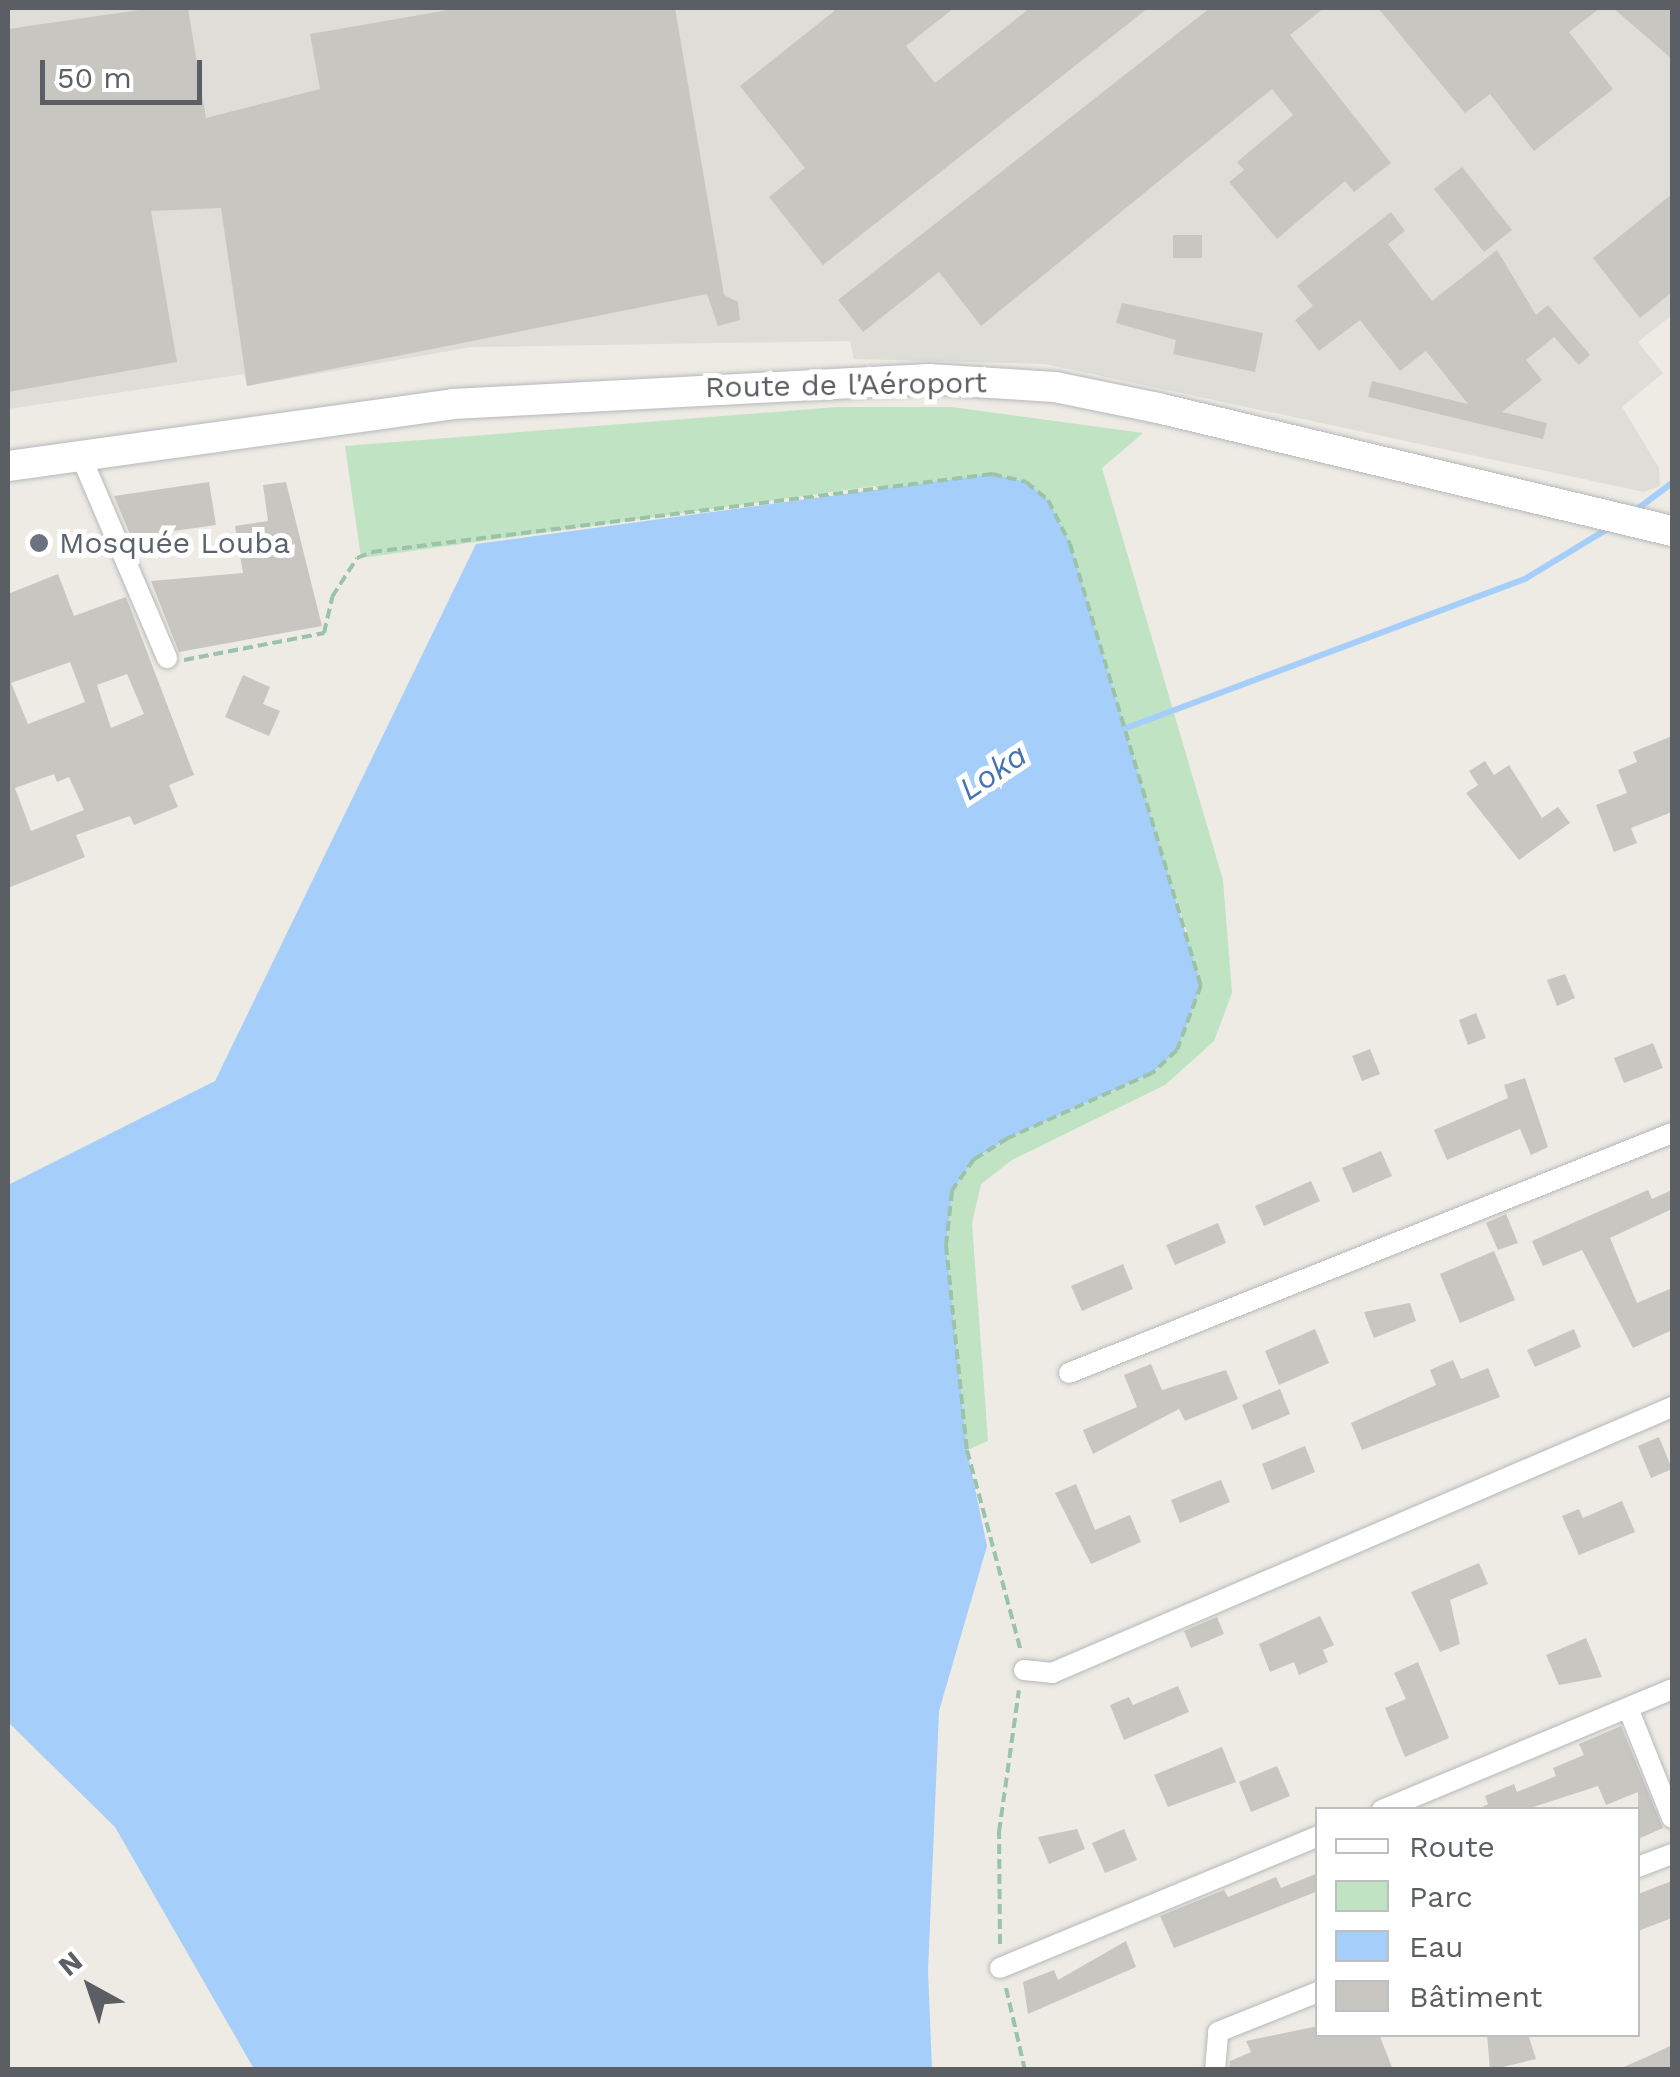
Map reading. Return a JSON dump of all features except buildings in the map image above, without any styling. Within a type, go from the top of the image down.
[{"type":"main road","name":"Route de l'Aéroport","points":[[8,466],[454,404],[929,379],[1055,387],[1672,530]]},
{"type":"street","points":[[80,454],[168,658]]},
{"type":"street","points":[[1069,1374],[1672,1133]]},
{"type":"street","points":[[1024,1670],[1052,1673],[1672,1408]]},
{"type":"street","points":[[1389,1807],[1672,1689]]},
{"type":"street","points":[[1628,1708],[1672,1818]]},
{"type":"street","points":[[1000,1968],[1315,1837]]},
{"type":"street","points":[[1640,1866],[1672,1854]]},
{"type":"street","points":[[1215,2070],[1218,2032],[1315,1993]]},
{"type":"path","points":[[168,658],[194,661],[324,633],[332,597],[357,558],[372,552],[992,474],[1026,482],[1048,500],[1070,544],[1201,986],[1177,1050],[1152,1073],[1008,1138],[974,1159],[952,1191],[946,1245],[967,1450],[987,1546],[1012,1600],[1024,1670],[999,1832],[1000,1968],[1025,2070]]},
{"type":"shaded area","points":[[8,8],[1672,8],[1672,315],[1638,342],[1663,373],[1622,407],[1659,468],[1660,486],[1644,492],[1045,364],[854,359],[850,341],[472,347],[247,386],[244,374],[8,409]]},
{"type":"green space","points":[[837,407],[951,407],[1143,433],[1102,468],[1223,880],[1232,993],[1214,1041],[1165,1085],[1012,1160],[981,1184],[972,1223],[988,1441],[967,1450],[946,1245],[952,1191],[974,1159],[1008,1138],[1153,1073],[1187,932],[1120,731],[875,486],[361,558],[345,446]]},
{"type":"water","points":[[992,474],[1026,482],[1048,500],[1070,544],[1201,985],[1177,1050],[1152,1073],[1008,1138],[974,1159],[952,1191],[946,1245],[967,1450],[987,1546],[939,1711],[928,1971],[932,2069],[254,2069],[115,1827],[8,1722],[8,1185],[215,1081],[476,544]]},
{"type":"waterway","name":"Loka","points":[[1636,510],[1672,483]]},
{"type":"waterway","name":"Loka","points":[[1113,733],[1525,579],[1609,528]]},
{"type":"place","name":"Mosquée Louba","points":[[39,543]]}]
